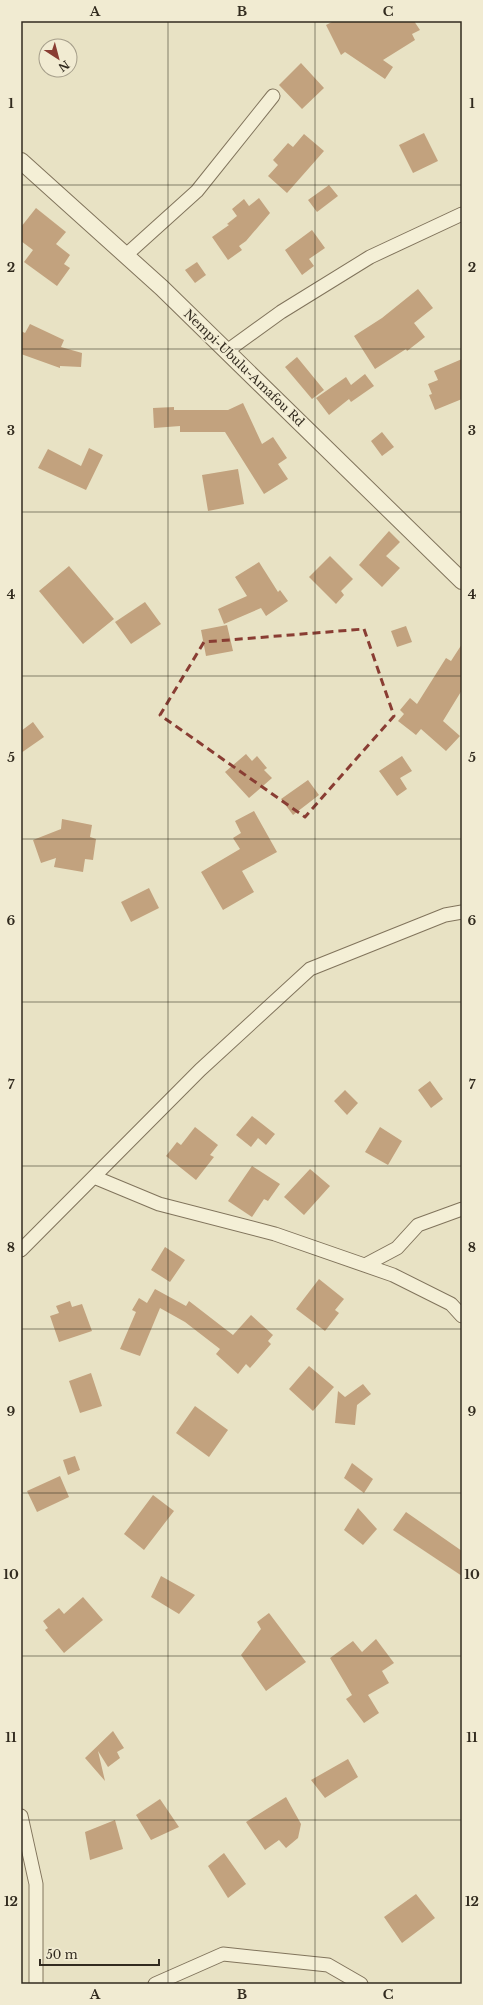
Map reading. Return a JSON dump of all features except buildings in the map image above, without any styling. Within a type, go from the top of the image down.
[{"type":"street","points":[[126,255],[197,191],[273,96]]},
{"type":"street","name":"Nempi-Ubulu-Amafou Rd","points":[[21,161],[126,255],[227,351],[462,581]]},
{"type":"street","points":[[227,351],[281,312],[370,257],[462,214]]},
{"type":"street","points":[[21,1250],[200,1070],[310,969],[445,915],[462,912]]},
{"type":"street","points":[[94,1177],[159,1204],[275,1234],[393,1275],[451,1304],[462,1316]]},
{"type":"street","points":[[365,1265],[397,1248],[418,1225],[462,1209]]},
{"type":"street","points":[[21,1816],[36,1884],[36,1984]]},
{"type":"street","points":[[155,1984],[223,1954],[328,1965],[361,1984]]},
{"type":"highlighted area","points":[[364,629],[394,716],[305,817],[160,715],[204,642]]}]
